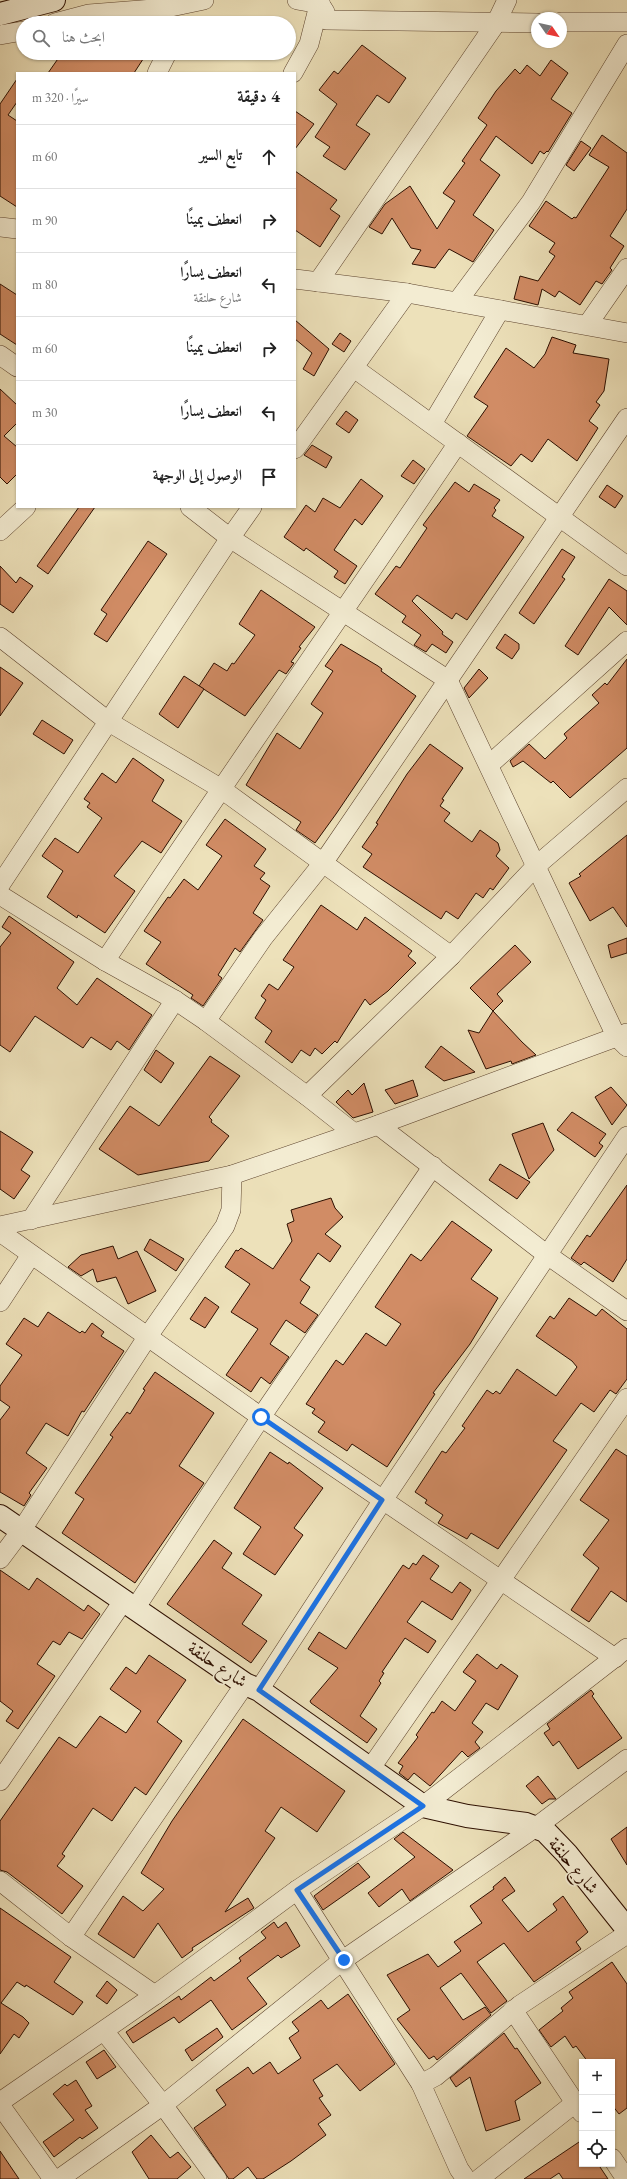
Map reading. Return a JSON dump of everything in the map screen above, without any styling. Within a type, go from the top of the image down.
[{"type":"street","points":[[0,14],[54,0]]},
{"type":"street","points":[[82,16],[89,14],[166,15],[204,0]]},
{"type":"street","points":[[297,0],[320,2]]},
{"type":"street","points":[[318,282],[496,23],[507,0]]},
{"type":"street","points":[[320,2],[325,12],[326,20],[531,23]]},
{"type":"street","points":[[294,72],[309,44],[320,2]]},
{"type":"street","points":[[567,22],[627,22]]},
{"type":"street","points":[[0,34],[16,32]]},
{"type":"street","points":[[457,302],[531,202],[627,44]]},
{"type":"street","points":[[158,72],[164,60]]},
{"type":"street","points":[[0,227],[16,229]]},
{"type":"street","points":[[588,324],[627,268]]},
{"type":"street","points":[[296,279],[408,293],[627,332]]},
{"type":"street","points":[[296,448],[408,293]]},
{"type":"street","points":[[432,424],[500,310]]},
{"type":"street","points":[[0,355],[16,366]]},
{"type":"street","points":[[354,368],[627,566]]},
{"type":"street","points":[[206,1021],[263,938],[323,863],[627,418]]},
{"type":"street","points":[[105,961],[220,788],[344,612],[458,443]]},
{"type":"street","points":[[0,531],[25,508]]},
{"type":"street","points":[[0,1226],[232,1175],[623,1039],[536,866],[448,680],[230,538],[191,508]]},
{"type":"street","points":[[0,885],[251,508]]},
{"type":"street","points":[[0,637],[109,722],[220,788],[450,956]]},
{"type":"street","points":[[489,765],[627,641]]},
{"type":"street","points":[[307,1096],[450,956],[536,866],[627,788]]},
{"type":"street","points":[[0,895],[105,961],[175,1000],[206,1021],[307,1096],[354,1133]]},
{"type":"street","points":[[31,1220],[175,1000]]},
{"type":"street","points":[[378,1125],[546,1254],[627,1311]]},
{"type":"street","points":[[71,1937],[252,1687],[382,1500],[546,1254],[627,1136]]},
{"type":"street","points":[[0,1781],[130,1604],[261,1417],[433,1166]]},
{"type":"street","points":[[0,1559],[21,1531],[148,1336],[229,1218],[231,1210],[232,1175]]},
{"type":"street","points":[[0,1232],[261,1417],[501,1582],[621,1653],[423,1806],[297,1890],[155,1995],[0,2104],[53,2179]]},
{"type":"street","points":[[0,1302],[31,1255]]},
{"type":"street","points":[[370,1769],[501,1582],[627,1398]]},
{"type":"street","name":"شارع حلنقة","points":[[0,1516],[252,1687],[423,1806],[467,1816],[536,1827],[553,1838],[627,1929]]},
{"type":"street","points":[[59,2179],[163,2105],[344,1960],[536,1827],[627,1759]]},
{"type":"street","points":[[0,1881],[71,1937],[155,1995]]},
{"type":"street","points":[[297,1890],[344,1960],[421,2084],[459,2169],[466,2179]]},
{"type":"street","points":[[421,2084],[436,2076],[513,2010],[627,1934]]},
{"type":"street","points":[[479,2179],[579,2108],[513,2010]]},
{"type":"street","points":[[104,2031],[163,2105],[217,2179]]},
{"type":"street","points":[[615,2162],[626,2179]]},
{"type":"building","points":[[362,45],[406,78],[389,103],[377,95],[356,125],[370,134],[345,170],[323,156],[330,147],[315,137],[337,104],[319,90],[334,71],[338,74]]},
{"type":"building","points":[[57,60],[142,60],[135,72],[49,72]]},
{"type":"building","points":[[551,60],[568,73],[551,99],[572,113],[548,152],[547,151],[544,154],[540,151],[532,164],[496,136],[480,160],[500,175],[473,215],[494,230],[473,262],[449,249],[435,268],[412,264],[421,250],[411,248],[392,218],[382,234],[369,227],[385,204],[410,186],[437,229],[455,201],[443,193],[465,163],[462,161],[487,125],[478,118],[496,91],[515,69],[520,74],[527,65],[540,76]]},
{"type":"building","points":[[16,80],[16,103],[8,115],[16,120],[16,206],[0,196],[0,104]]},
{"type":"building","points":[[296,112],[314,124],[296,148]]},
{"type":"building","points":[[602,135],[627,153],[627,209],[610,236],[624,246],[610,268],[612,270],[602,284],[596,281],[580,305],[559,291],[555,297],[542,289],[538,305],[514,299],[520,276],[538,281],[555,256],[549,252],[555,243],[529,226],[546,201],[572,219],[574,217],[576,218],[609,167],[589,155]]},
{"type":"building","points":[[581,141],[591,148],[574,171],[566,165]]},
{"type":"building","points":[[296,172],[337,200],[330,209],[340,216],[320,247],[296,231]]},
{"type":"building","points":[[0,284],[16,294],[16,344],[0,334]]},
{"type":"building","points":[[296,321],[329,349],[314,376],[303,369],[312,353],[296,340]]},
{"type":"building","points":[[340,333],[351,341],[344,352],[332,344]]},
{"type":"building","points":[[552,337],[576,345],[573,353],[609,359],[604,391],[596,402],[600,405],[589,421],[598,428],[577,461],[548,439],[532,462],[521,454],[511,466],[467,436],[488,406],[474,397],[506,348],[534,368],[545,354]]},
{"type":"building","points":[[0,389],[16,404],[16,424],[4,436],[16,446],[16,475],[7,484],[0,477]]},
{"type":"building","points":[[346,411],[358,420],[349,433],[336,424]]},
{"type":"building","points":[[312,445],[332,457],[326,468],[304,455]]},
{"type":"building","points":[[413,460],[425,469],[414,484],[401,476]]},
{"type":"building","points":[[361,479],[383,496],[362,525],[355,519],[334,550],[357,566],[345,584],[334,577],[338,571],[306,548],[304,551],[284,537],[306,505],[315,512],[323,498],[340,508]]},
{"type":"building","points":[[455,482],[469,492],[474,484],[500,500],[494,508],[496,510],[492,516],[524,537],[467,620],[456,613],[452,619],[417,595],[412,601],[443,632],[442,634],[453,642],[446,653],[432,644],[426,652],[414,645],[421,635],[402,622],[406,616],[375,594],[396,566],[400,568],[427,528],[423,525]]},
{"type":"building","points":[[607,485],[623,496],[615,508],[599,497]]},
{"type":"building","points":[[78,508],[94,508],[48,574],[37,566]]},
{"type":"building","points":[[148,541],[167,554],[107,642],[94,634],[107,614],[101,610]]},
{"type":"building","points":[[562,549],[575,557],[562,577],[565,579],[534,624],[519,613]]},
{"type":"building","points":[[0,566],[16,583],[20,577],[33,586],[13,613],[0,604]]},
{"type":"building","points":[[609,579],[627,591],[627,625],[609,607],[578,655],[565,646]]},
{"type":"building","points":[[261,590],[315,627],[299,647],[301,648],[291,662],[294,663],[286,674],[279,670],[245,716],[199,686],[214,663],[227,671],[232,663],[234,664],[255,635],[239,624]]},
{"type":"building","points":[[505,634],[519,644],[519,649],[512,659],[496,648]]},
{"type":"building","points":[[341,644],[378,666],[382,669],[381,671],[416,696],[315,843],[296,830],[301,822],[246,785],[277,733],[300,749],[323,713],[311,704],[333,671],[325,666]]},
{"type":"building","points":[[627,659],[627,748],[570,798],[553,781],[551,783],[523,761],[513,767],[510,761],[529,744],[545,759],[567,738],[564,734],[599,703],[592,695],[605,683],[607,685]]},
{"type":"building","points":[[0,667],[23,683],[0,716]]},
{"type":"building","points":[[479,669],[488,678],[469,698],[464,688]]},
{"type":"building","points":[[184,676],[204,689],[178,728],[159,714]]},
{"type":"building","points":[[42,720],[73,740],[64,754],[33,734]]},
{"type":"building","points":[[430,744],[463,768],[442,799],[444,800],[440,806],[450,813],[444,821],[472,842],[480,830],[498,843],[500,850],[496,856],[509,868],[493,890],[490,888],[483,898],[476,893],[458,919],[446,911],[441,919],[363,867],[372,854],[362,847],[378,824],[376,823],[407,774]]},
{"type":"building","points":[[133,758],[164,780],[152,801],[182,821],[161,853],[142,841],[114,876],[135,891],[105,933],[78,915],[77,918],[47,897],[63,871],[42,856],[55,838],[78,853],[102,818],[87,807],[90,803],[84,799],[102,773],[116,783]]},
{"type":"building","points":[[225,819],[266,849],[254,866],[265,873],[260,879],[270,886],[253,913],[263,920],[240,952],[235,948],[218,975],[222,978],[203,1006],[191,998],[193,995],[146,964],[161,942],[144,931],[168,897],[170,898],[184,879],[198,890],[222,856],[206,845]]},
{"type":"building","points":[[627,835],[627,927],[613,907],[590,921],[569,883],[581,876],[579,874]]},
{"type":"building","points":[[321,905],[357,930],[365,917],[412,951],[408,956],[416,963],[388,991],[370,1005],[365,999],[337,1043],[335,1041],[322,1054],[315,1048],[310,1056],[301,1050],[292,1063],[265,1042],[272,1031],[255,1018],[266,1000],[261,996],[269,984],[278,990],[294,967],[283,960]]},
{"type":"building","points":[[9,916],[74,962],[57,988],[77,1005],[97,978],[152,1015],[129,1050],[117,1041],[111,1050],[91,1037],[83,1048],[35,1016],[10,1052],[0,1045],[0,947],[11,933],[2,927]]},
{"type":"building","points":[[627,938],[627,953],[611,958],[608,945]]},
{"type":"building","points":[[515,945],[531,962],[497,994],[503,1001],[493,1011],[470,988]]},
{"type":"building","points":[[493,1011],[536,1055],[512,1064],[511,1061],[486,1069],[468,1030],[479,1033]]},
{"type":"building","points":[[441,1046],[475,1072],[444,1081],[425,1067]]},
{"type":"building","points":[[156,1050],[174,1063],[161,1083],[144,1070]]},
{"type":"building","points":[[210,1056],[240,1076],[209,1117],[212,1120],[211,1122],[229,1136],[209,1161],[138,1175],[99,1149],[130,1106],[159,1126]]},
{"type":"building","points":[[413,1080],[418,1096],[395,1104],[385,1090]]},
{"type":"building","points":[[364,1083],[373,1112],[353,1118],[336,1102],[348,1090],[352,1095]]},
{"type":"building","points":[[611,1087],[627,1105],[612,1125],[595,1097]]},
{"type":"building","points":[[572,1112],[606,1134],[599,1143],[603,1146],[595,1157],[557,1130]]},
{"type":"building","points":[[543,1123],[554,1150],[529,1179],[512,1134]]},
{"type":"building","points":[[0,1131],[33,1152],[21,1170],[30,1176],[14,1199],[0,1189]]},
{"type":"building","points":[[500,1164],[530,1182],[517,1199],[489,1180]]},
{"type":"building","points":[[627,1185],[627,1259],[613,1282],[584,1262],[581,1265],[571,1258],[587,1235],[590,1237]]},
{"type":"building","points":[[331,1198],[335,1208],[343,1217],[325,1234],[341,1246],[330,1262],[318,1253],[300,1280],[310,1287],[300,1303],[318,1315],[305,1333],[286,1320],[270,1344],[289,1357],[270,1384],[261,1377],[251,1392],[226,1375],[258,1329],[231,1312],[250,1284],[225,1267],[236,1250],[238,1251],[241,1248],[273,1269],[292,1241],[287,1224],[294,1221],[291,1210]]},
{"type":"building","points":[[452,1221],[492,1250],[471,1279],[498,1298],[470,1344],[433,1393],[435,1394],[387,1467],[352,1444],[347,1451],[318,1432],[325,1422],[312,1413],[315,1409],[306,1404],[336,1360],[343,1365],[366,1333],[386,1346],[401,1324],[375,1307],[411,1254],[421,1261]]},
{"type":"building","points":[[150,1239],[184,1259],[176,1271],[144,1250]]},
{"type":"building","points":[[113,1246],[118,1259],[137,1251],[156,1291],[128,1304],[116,1277],[97,1282],[93,1269],[81,1276],[68,1267],[81,1255]]},
{"type":"building","points":[[205,1297],[219,1307],[205,1328],[190,1319]]},
{"type":"building","points":[[569,1298],[596,1316],[602,1309],[627,1329],[627,1379],[616,1394],[610,1390],[594,1412],[581,1403],[553,1441],[567,1450],[498,1549],[471,1533],[467,1539],[438,1523],[443,1515],[425,1503],[427,1500],[415,1492],[442,1451],[446,1453],[465,1428],[462,1426],[487,1390],[493,1394],[496,1391],[500,1394],[517,1369],[556,1396],[577,1367],[572,1361],[536,1336],[550,1316],[554,1319]]},
{"type":"building","points":[[48,1312],[80,1333],[82,1331],[85,1333],[92,1323],[104,1332],[101,1336],[124,1351],[84,1412],[82,1411],[68,1436],[46,1423],[26,1453],[47,1468],[29,1493],[31,1495],[24,1506],[0,1492],[0,1420],[10,1407],[0,1400],[0,1386],[22,1355],[6,1344],[24,1318],[38,1327]]},
{"type":"building","points":[[155,1372],[214,1413],[179,1466],[204,1483],[135,1583],[62,1533],[84,1499],[75,1493],[113,1437],[110,1435],[127,1412],[130,1414],[145,1390],[143,1389]]},
{"type":"building","points":[[616,1449],[627,1456],[627,1602],[611,1591],[589,1622],[571,1610],[599,1568],[583,1555],[609,1520],[580,1500]]},
{"type":"building","points":[[270,1452],[288,1464],[289,1462],[323,1488],[294,1528],[303,1535],[275,1575],[243,1554],[261,1527],[234,1508]]},
{"type":"building","points":[[214,1540],[232,1553],[222,1568],[262,1595],[242,1624],[267,1641],[251,1663],[167,1604]]},
{"type":"building","points":[[423,1555],[439,1566],[430,1579],[452,1593],[460,1582],[471,1590],[452,1620],[422,1601],[407,1622],[436,1641],[428,1653],[405,1638],[382,1672],[384,1673],[379,1681],[381,1683],[360,1716],[377,1729],[367,1743],[311,1703],[310,1701],[338,1668],[308,1649],[319,1632],[346,1649],[403,1565],[409,1569],[413,1563],[416,1565]]},
{"type":"building","points":[[0,1570],[29,1590],[37,1578],[84,1611],[88,1605],[100,1614],[82,1639],[69,1632],[60,1645],[53,1641],[37,1664],[55,1676],[18,1729],[6,1721],[13,1711],[0,1701]]},
{"type":"building","points":[[477,1654],[497,1669],[501,1664],[518,1676],[498,1710],[486,1703],[472,1723],[483,1732],[475,1742],[480,1748],[468,1757],[462,1751],[430,1786],[414,1773],[408,1780],[399,1773],[403,1766],[398,1763],[418,1737],[416,1735],[432,1712],[434,1713],[442,1701],[455,1711],[476,1681],[463,1672]]},
{"type":"building","points":[[149,1655],[186,1680],[157,1722],[182,1741],[146,1795],[135,1787],[112,1821],[93,1808],[62,1854],[65,1856],[57,1866],[83,1886],[62,1914],[7,1872],[0,1870],[0,1821],[59,1737],[76,1748],[100,1716],[126,1733],[141,1711],[110,1689],[126,1667],[136,1674]]},
{"type":"building","points":[[591,1690],[594,1694],[592,1696],[622,1738],[578,1769],[559,1741],[553,1746],[544,1733],[550,1729],[547,1724]]},
{"type":"building","points":[[243,1719],[345,1791],[317,1832],[281,1807],[265,1831],[275,1838],[225,1912],[248,1898],[254,1908],[192,1948],[193,1950],[182,1958],[158,1923],[134,1958],[98,1934],[123,1896],[143,1911],[164,1889],[141,1873],[172,1821]]},
{"type":"building","points":[[538,1776],[556,1799],[549,1799],[542,1804],[526,1786]]},
{"type":"building","points":[[627,1827],[627,1865],[611,1839]]},
{"type":"building","points":[[403,1832],[453,1870],[410,1901],[402,1889],[379,1907],[368,1893],[415,1857],[394,1839]]},
{"type":"building","points":[[358,1863],[370,1877],[323,1910],[314,1896]]},
{"type":"building","points":[[505,1877],[515,1891],[502,1900],[528,1932],[557,1910],[553,1904],[563,1896],[588,1932],[576,1942],[581,1949],[534,1982],[504,1943],[477,1962],[507,2001],[491,2013],[461,1973],[440,1988],[463,2020],[485,2007],[491,2015],[437,2060],[434,2056],[429,2059],[397,2019],[410,2010],[387,1975],[428,1954],[438,1967],[461,1951],[454,1942],[482,1923],[470,1906],[494,1889],[493,1887]]},
{"type":"building","points":[[0,1908],[71,1957],[54,1982],[83,2002],[73,2015],[26,1985],[25,1987],[17,1982],[1,2003],[23,2017],[29,2023],[19,2038],[14,2034],[0,2054]]},
{"type":"building","points":[[274,1922],[278,1928],[286,1922],[300,1946],[281,1958],[278,1955],[247,1978],[267,2004],[232,2030],[211,2000],[179,2023],[174,2017],[133,2043],[126,2032],[179,1996],[181,2000],[211,1977],[214,1981],[241,1961],[239,1958],[266,1938],[261,1932]]},
{"type":"building","points":[[612,1962],[627,1984],[627,2108],[619,2114],[615,2109],[615,2059],[586,2059],[576,2046],[573,2048],[565,2036],[551,2047],[539,2030],[563,2011],[561,2008],[573,1998],[569,1992]]},
{"type":"building","points":[[107,1981],[117,1990],[107,2004],[96,1996]]},
{"type":"building","points":[[348,1994],[395,2064],[360,2091],[337,2064],[313,2080],[323,2096],[319,2098],[331,2115],[318,2124],[326,2135],[291,2161],[263,2179],[257,2179],[248,2167],[233,2179],[229,2179],[194,2128],[226,2105],[216,2090],[248,2067],[253,2074],[270,2062],[278,2074],[301,2058],[289,2038],[299,2031],[292,2022],[321,2000],[328,2009]]},
{"type":"building","points":[[217,2028],[223,2037],[192,2061],[185,2050]]},
{"type":"building","points":[[504,2033],[515,2049],[517,2048],[541,2083],[515,2101],[520,2120],[486,2131],[470,2077],[456,2087],[450,2078]]},
{"type":"building","points":[[104,2050],[116,2067],[97,2079],[86,2062]]},
{"type":"building","points":[[76,2080],[92,2106],[85,2110],[98,2128],[82,2139],[80,2137],[54,2157],[43,2142],[74,2120],[53,2094],[65,2084],[67,2086]]},
{"type":"building","points":[[151,2135],[170,2158],[178,2152],[191,2167],[177,2179],[149,2179],[132,2152]]},
{"type":"building","points":[[579,2142],[579,2167],[600,2167],[608,2179],[563,2179],[559,2173],[550,2179],[524,2179]]},
{"type":"building","points":[[0,2151],[19,2179],[0,2179]]},
{"type":"route","points":[[261,1417],[382,1500],[259,1690],[423,1806],[297,1890],[344,1960]]}]
